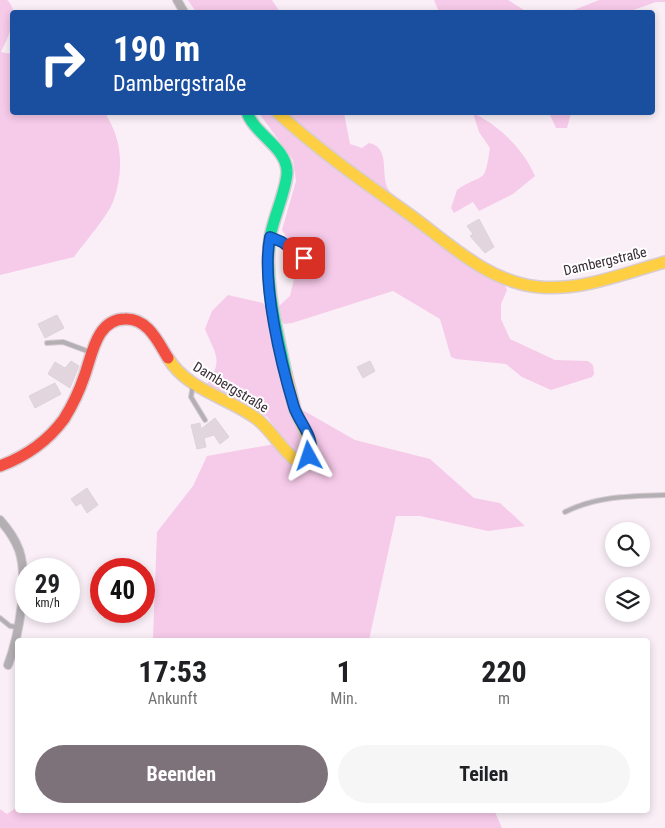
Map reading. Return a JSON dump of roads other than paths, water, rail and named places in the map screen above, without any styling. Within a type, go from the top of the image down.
[{"type":"street","name":"Dambergstraße","points":[[0,466],[26,455],[54,433],[71,409],[97,340],[109,324],[117,320],[134,319],[147,327],[178,372],[193,384],[254,417],[273,434],[294,459],[304,460],[309,456],[311,444],[295,410],[276,328],[268,268],[270,237],[287,171],[279,152],[250,122],[248,115]]},
{"type":"street","name":"Dambergstraße","points":[[281,115],[359,181],[407,213],[476,265],[505,280],[527,285],[554,287],[584,283],[665,262]]},
{"type":"street","points":[[0,520],[14,539],[22,561],[22,587],[17,627],[8,665]]},
{"type":"lane","points":[[270,237],[282,242],[304,258]]},
{"type":"lane","points":[[47,343],[62,342],[92,353]]},
{"type":"lane","points":[[193,384],[191,397],[206,420]]},
{"type":"lane","points":[[565,512],[578,505],[604,499],[665,496]]},
{"type":"lane","points":[[0,618],[10,626],[17,627]]}]
